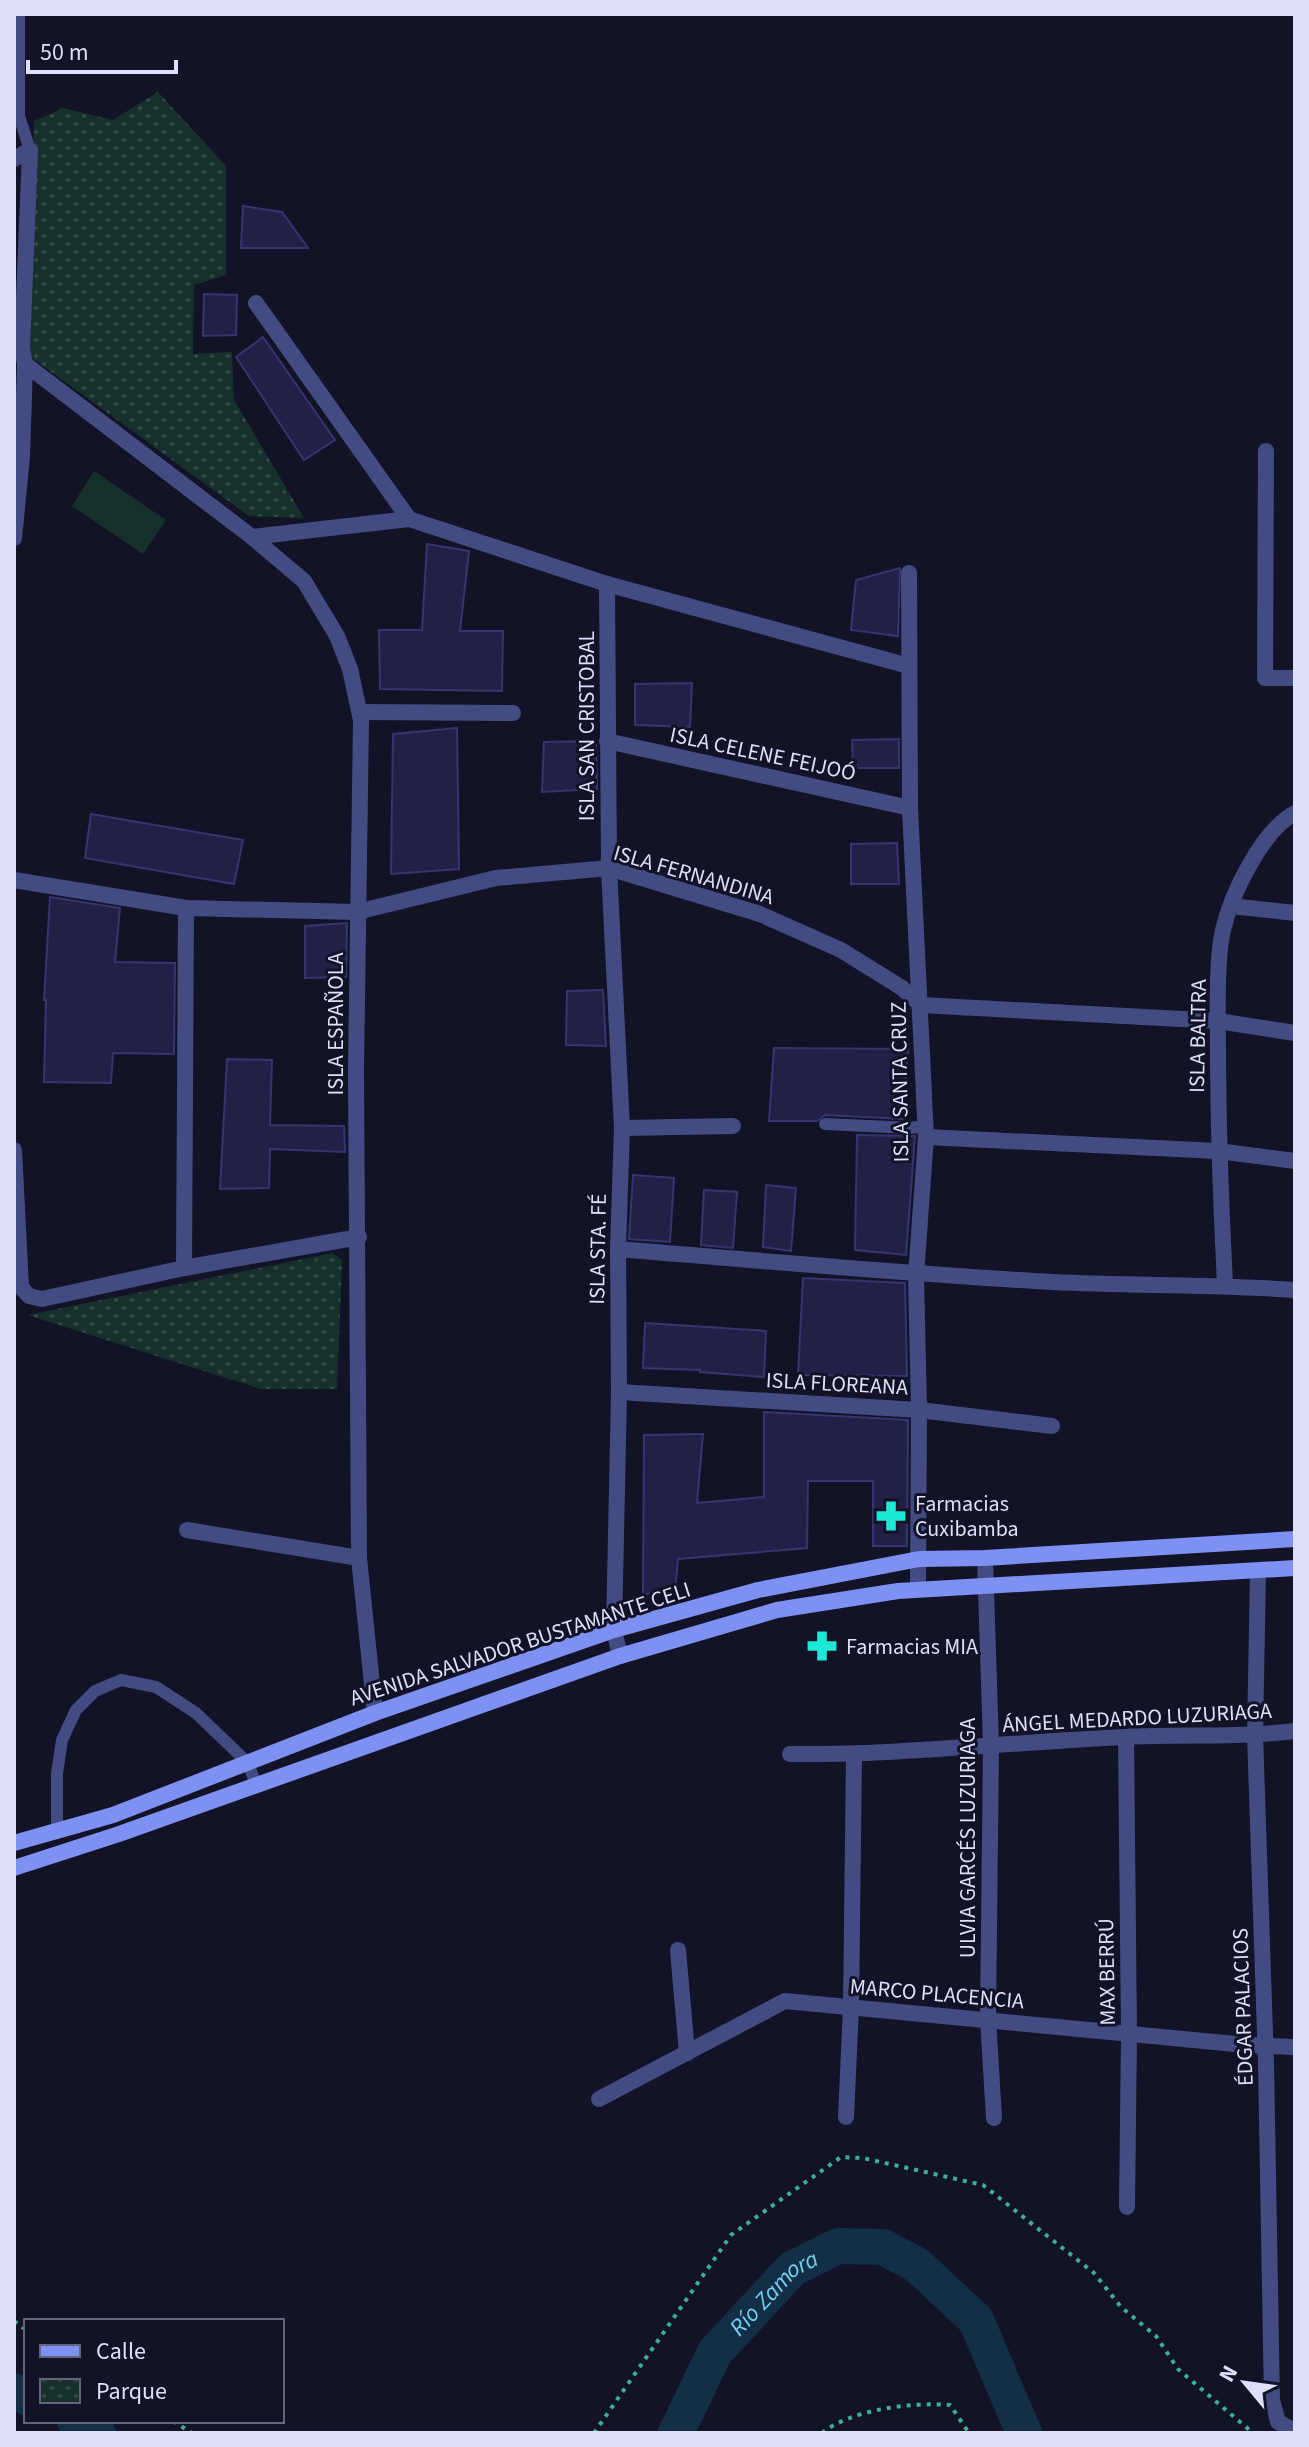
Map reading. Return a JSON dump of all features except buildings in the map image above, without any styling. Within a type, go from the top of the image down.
[{"type":"main road","name":"AVENIDA SALVADOR BUSTAMANTE CELI","points":[[14,1843],[113,1815],[375,1713],[614,1630],[758,1590],[919,1559],[985,1558],[1295,1539]]},
{"type":"main road","name":"AVENIDA SALVADOR BUSTAMANTE CELI","points":[[14,1868],[119,1834],[620,1656],[777,1610],[918,1589],[1295,1568]]},
{"type":"street","points":[[14,159],[30,150]]},
{"type":"street","points":[[14,538],[22,457],[20,356],[30,150]]},
{"type":"street","points":[[256,303],[409,519]]},
{"type":"street","name":"ISLA ESPAÑOLA","points":[[20,356],[304,581],[337,636],[350,669],[360,712],[356,1070],[359,1558],[375,1713]]},
{"type":"street","points":[[1266,451],[1265,678],[1295,678]]},
{"type":"street","points":[[252,537],[409,519],[607,584],[909,666]]},
{"type":"street","name":"ISLA SANTA CRUZ","points":[[909,573],[910,808],[925,1132],[916,1275],[918,1589]]},
{"type":"street","name":"ISLA SAN CRISTOBAL","points":[[607,584],[609,868]]},
{"type":"street","points":[[360,712],[513,713]]},
{"type":"street","name":"ISLA CELENE FEIJOÓ","points":[[607,741],[910,808]]},
{"type":"street","name":"ISLA BALTRA","points":[[1225,1284],[1218,1151],[1218,1021],[1223,932],[1243,874],[1282,820],[1295,813]]},
{"type":"street","name":"ISLA FERNANDINA","points":[[14,880],[186,908],[357,912],[496,878],[609,868],[760,914],[841,950],[902,988],[921,1005]]},
{"type":"street","name":"ISLA STA. FÉ","points":[[609,868],[622,1128],[614,1630]]},
{"type":"street","points":[[1231,906],[1295,913]]},
{"type":"street","points":[[184,1268],[186,908]]},
{"type":"street","points":[[921,1005],[1218,1021],[1295,1033]]},
{"type":"street","points":[[622,1128],[733,1126]]},
{"type":"street","points":[[925,1132],[1218,1151],[1295,1161]]},
{"type":"street","points":[[14,1150],[21,1287],[29,1296],[42,1299],[184,1268],[359,1237]]},
{"type":"street","points":[[618,1249],[916,1275],[1121,1285],[1225,1284],[1295,1290]]},
{"type":"street","name":"ISLA FLOREANA","points":[[619,1392],[919,1410],[1052,1426]]},
{"type":"street","points":[[187,1530],[359,1558]]},
{"type":"street","name":"ULVIA GARCÉS LUZURIAGA","points":[[985,1558],[991,1746],[988,2019],[994,2118]]},
{"type":"street","name":"ÉDGAR PALACIOS","points":[[1258,1571],[1255,1735],[1272,2400],[1278,2422],[1295,2431]]},
{"type":"street","points":[[614,1630],[620,1656]]},
{"type":"street","name":"ÁNGEL MEDARDO LUZURIAGA","points":[[790,1754],[854,1755],[1126,1737],[1255,1735],[1295,1731]]},
{"type":"street","name":"MAX BERRÚ","points":[[1126,1737],[1127,2207]]},
{"type":"street","points":[[846,2117],[851,2008],[854,1755]]},
{"type":"street","points":[[678,1950],[687,2053]]},
{"type":"street","name":"MARCO PLACENCIA","points":[[599,2099],[785,2001],[1246,2045],[1295,2047]]},
{"type":"lane","points":[[19,14],[19,116],[30,150]]},
{"type":"lane","points":[[825,1124],[910,1128],[925,1132]]},
{"type":"lane","points":[[57,1831],[57,1774],[62,1740],[76,1710],[95,1691],[121,1680],[156,1687],[196,1713],[248,1763],[256,1785]]},
{"type":"path","points":[[594,2433],[731,2235],[841,2157],[863,2158],[983,2185],[1094,2273],[1121,2307],[1156,2336],[1178,2369],[1253,2433]]},
{"type":"path","points":[[822,2433],[844,2419],[867,2411],[937,2404],[950,2405],[969,2433]]},
{"type":"green space","points":[[158,92],[226,166],[226,275],[194,285],[193,354],[232,352],[234,400],[304,518],[249,516],[28,355],[34,121],[63,108],[113,120]]},
{"type":"green space","points":[[94,471],[166,520],[143,554],[72,506]]},
{"type":"green space","points":[[332,1253],[342,1260],[337,1389],[261,1389],[28,1315]]},
{"type":"waterway","name":"Río Zamora","points":[[676,2433],[715,2352],[792,2269],[838,2246],[883,2247],[917,2265],[976,2320],[1024,2433]]},
{"type":"waterway","name":"Río Zamora","points":[[14,2391],[24,2396]]},
{"type":"waterway","name":"Río Zamora","points":[[79,2423],[98,2433]]},
{"type":"place","name":"Farmacias Cuxibamba","points":[[891,1516]]},
{"type":"place","name":"Farmacias MIA","points":[[822,1646]]}]
